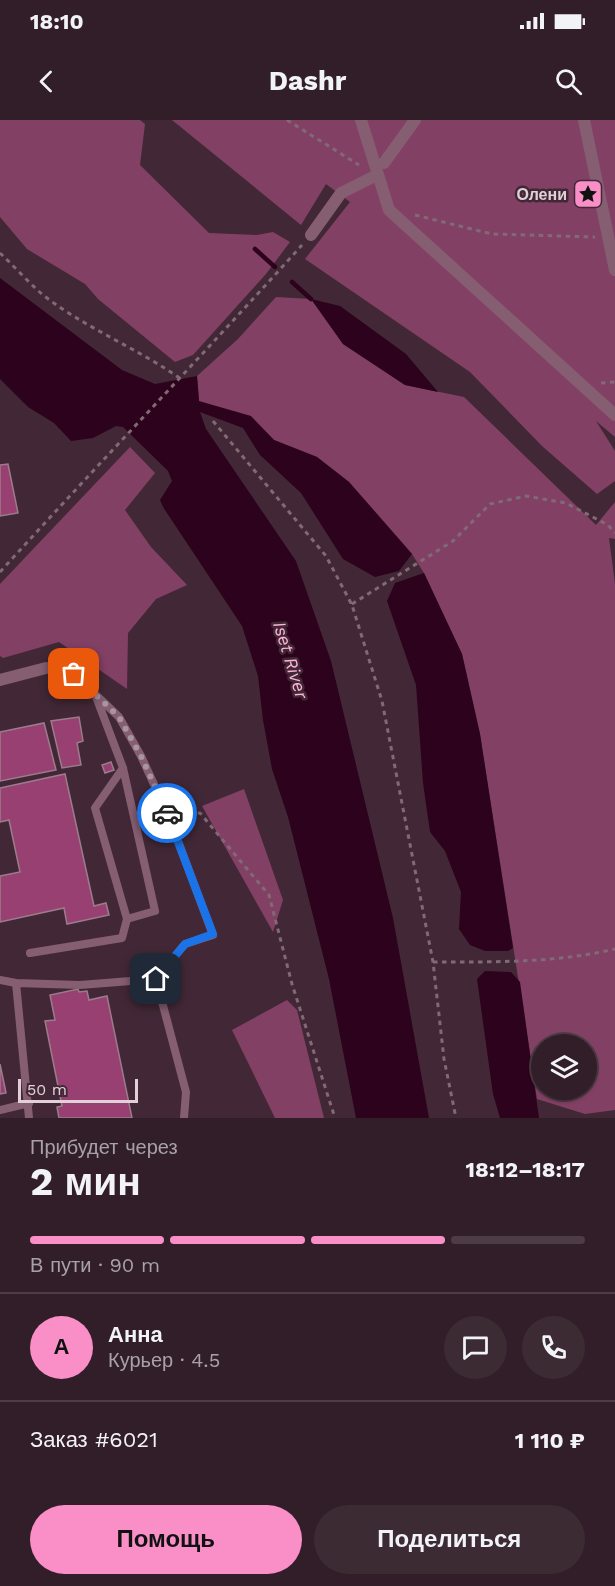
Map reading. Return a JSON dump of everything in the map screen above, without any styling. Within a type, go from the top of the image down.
[{"type":"street","points":[[361,120],[376,175],[389,210],[615,415]]},
{"type":"street","points":[[384,162],[415,120]]},
{"type":"street","points":[[585,120],[615,270]]},
{"type":"street","points":[[311,235],[340,193],[376,175]]},
{"type":"street","points":[[0,680],[46,668]]},
{"type":"lane","points":[[0,980],[16,983],[80,985],[156,979],[185,944],[213,934],[169,817],[141,756],[119,717],[74,674],[46,668]]},
{"type":"lane","points":[[94,691],[123,768],[155,911],[127,919]]},
{"type":"lane","points":[[30,953],[122,938],[127,919],[95,808],[123,768]]},
{"type":"lane","points":[[156,979],[186,1092],[184,1118]]},
{"type":"lane","points":[[16,983],[29,1118]]},
{"type":"lane","points":[[0,1110],[29,1103]]},
{"type":"path","points":[[287,120],[376,175]]},
{"type":"path","points":[[389,210],[492,234],[607,237]]},
{"type":"path","points":[[0,572],[118,441],[180,380],[311,235]]},
{"type":"path","points":[[0,252],[43,295],[108,336],[147,355],[180,380]]},
{"type":"path","points":[[213,421],[326,556],[352,605],[382,701],[433,962],[444,1059],[456,1118]]},
{"type":"path","points":[[352,605],[453,541],[490,504],[526,496],[566,503],[608,525],[615,533]]},
{"type":"path","points":[[169,817],[200,813],[268,895],[292,984],[334,1118]]},
{"type":"path","points":[[433,962],[515,962],[589,955],[615,949]]},
{"type":"shaded area","points":[[0,120],[140,120],[145,124],[140,165],[209,233],[257,235],[273,232],[290,242],[266,274],[193,355],[175,362],[98,299],[85,284],[27,249],[0,217]]},
{"type":"shaded area","points":[[172,120],[615,120],[615,437],[596,421],[615,451],[615,481],[597,494],[542,446],[470,372],[305,259],[350,202],[326,184],[301,225]]},
{"type":"shaded area","points":[[276,297],[311,299],[343,344],[405,385],[464,397],[596,525],[615,502],[615,539],[609,538],[615,584],[615,1110],[585,1114],[540,1100],[597,1100],[597,1034],[531,1034],[531,1061],[480,734],[462,654],[424,573],[412,554],[349,482],[317,457],[274,440],[250,416],[200,412],[197,376],[238,339]]},
{"type":"shaded area","points":[[130,447],[155,473],[125,510],[151,547],[187,585],[156,599],[128,633],[127,689],[59,642],[3,658],[0,656],[0,584]]},
{"type":"shaded area","points":[[244,789],[283,900],[273,932],[202,806]]},
{"type":"shaded area","points":[[287,1000],[297,1010],[324,1118],[275,1118],[232,1030]]},
{"type":"water","name":"Iset River","points":[[0,278],[122,370],[155,384],[197,376],[199,401],[251,416],[274,440],[317,457],[349,482],[412,554],[399,571],[375,577],[343,559],[301,493],[260,455],[243,428],[200,412],[206,429],[296,561],[331,661],[393,918],[429,1118],[356,1118],[329,979],[288,817],[272,769],[258,676],[242,626],[163,507],[160,500],[172,481],[168,471],[123,427],[116,426],[93,438],[71,441],[54,423],[28,407],[0,379]]},
{"type":"water","points":[[311,299],[340,306],[406,354],[438,392],[405,385],[343,344]]},
{"type":"water","points":[[424,573],[462,654],[480,734],[513,948],[508,951],[485,951],[470,945],[459,929],[461,892],[445,851],[430,832],[423,783],[416,685],[387,601],[395,583]]},
{"type":"water","points":[[485,971],[511,972],[520,982],[531,1061],[531,1100],[536,1100],[539,1118],[500,1118],[493,1094],[477,979]]},
{"type":"building","points":[[8,464],[18,513],[0,516],[0,465]]},
{"type":"building","points":[[79,717],[83,741],[77,743],[81,765],[62,768],[51,721]]},
{"type":"building","points":[[44,723],[56,770],[0,781],[0,732]]},
{"type":"building","points":[[111,762],[114,770],[105,773],[102,765]]},
{"type":"building","points":[[65,774],[94,906],[106,903],[109,915],[67,924],[64,908],[0,922],[0,876],[20,872],[9,820],[0,822],[0,788]]},
{"type":"building","points":[[78,989],[79,992],[87,991],[89,1000],[107,996],[132,1118],[59,1118],[57,1107],[62,1106],[45,1021],[55,1020],[50,995]]},
{"type":"building","points":[[0,1064],[6,1093],[0,1094]]},
{"type":"waterway","points":[[255,249],[275,267]]},
{"type":"waterway","points":[[292,282],[311,299]]},
{"type":"way so far","points":[[74,674],[119,717],[141,756],[167,813]]},
{"type":"place","name":"Олени","points":[[588,194]]},
{"type":"route","points":[[156,979],[185,944],[213,934],[167,813]]}]
